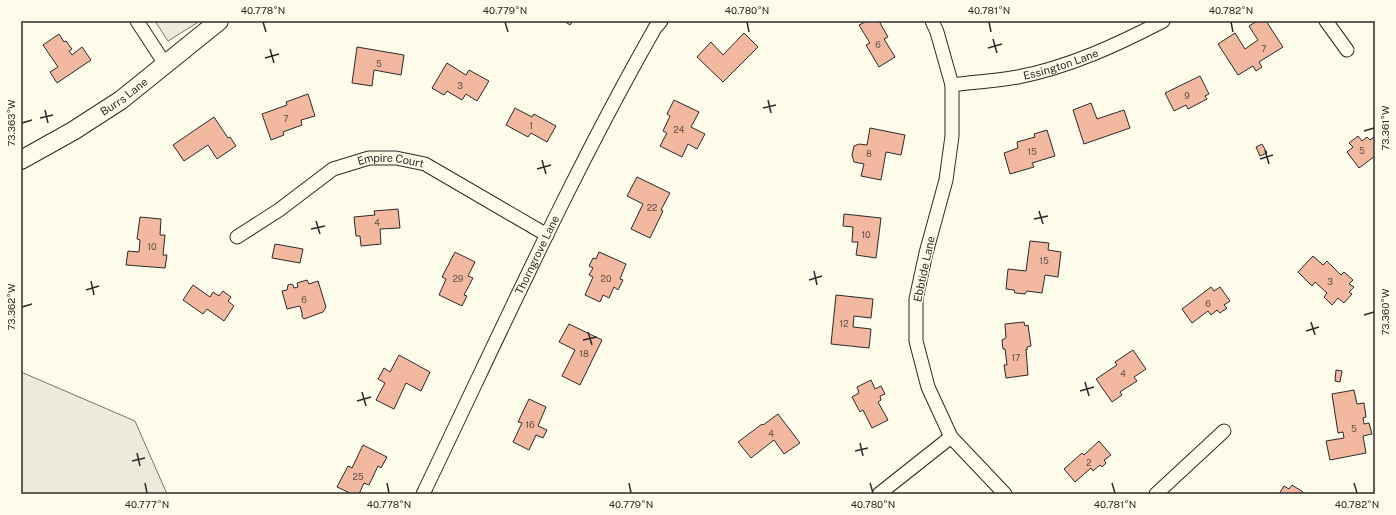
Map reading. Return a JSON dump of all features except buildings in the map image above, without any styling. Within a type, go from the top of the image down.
[{"type":"street","points":[[137,21],[165,64]]},
{"type":"street","name":"Burrs Lane","points":[[21,160],[73,131],[121,100],[220,21]]},
{"type":"street","name":"Thorngrove Lane","points":[[423,494],[547,235],[627,78],[655,28],[661,21]]},
{"type":"street","name":"Ebbtide Lane","points":[[932,21],[938,32],[952,85],[952,136],[946,180],[926,253],[916,299],[916,341],[928,387],[951,437],[1005,494]]},
{"type":"street","name":"Essington Lane","points":[[952,85],[1019,77],[1070,63],[1118,44],[1163,21]]},
{"type":"street","points":[[1326,21],[1347,50]]},
{"type":"street","name":"Empire Court","points":[[237,237],[279,210],[333,169],[369,158],[396,158],[425,164],[547,235]]},
{"type":"street","points":[[1156,494],[1224,431]]},
{"type":"street","points":[[879,494],[951,437]]},
{"type":"shaded area","points":[[155,21],[200,21],[168,41]]},
{"type":"shaded area","points":[[21,372],[135,421],[167,494],[21,494]]}]
